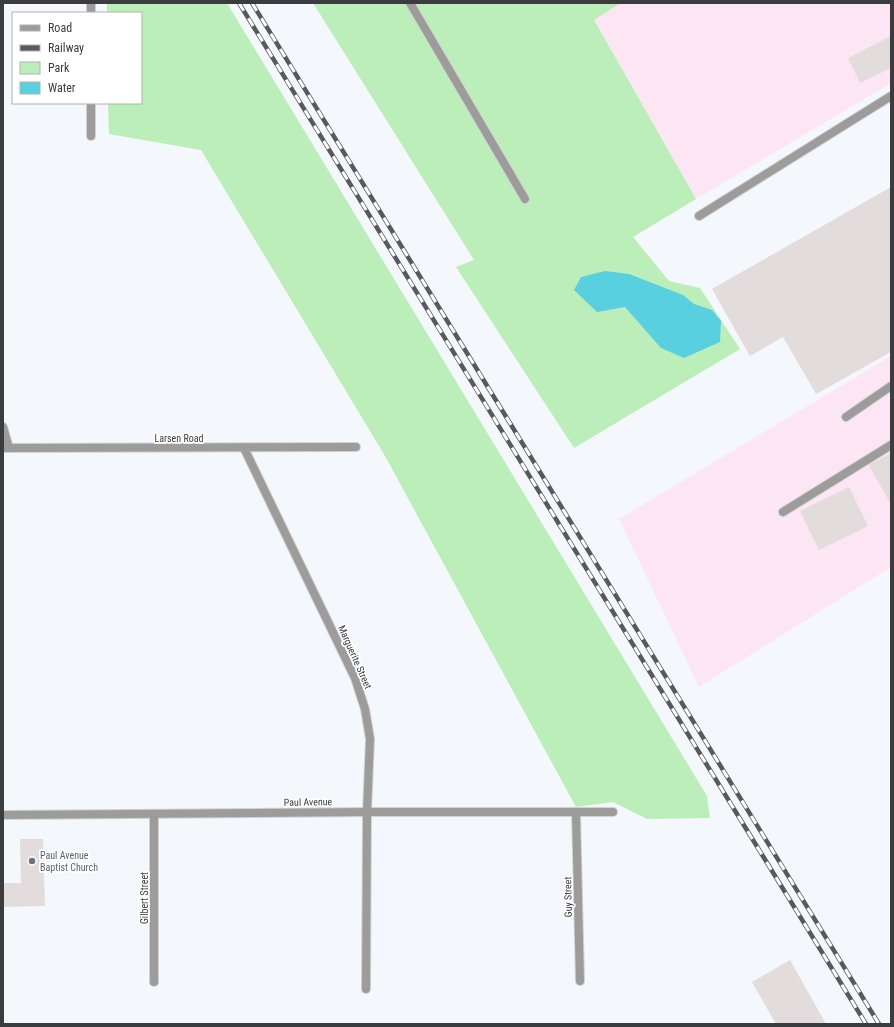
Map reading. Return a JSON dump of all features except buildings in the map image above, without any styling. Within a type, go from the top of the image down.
[{"type":"street","points":[[410,3],[526,199]]},
{"type":"street","points":[[699,216],[891,96]]},
{"type":"street","points":[[91,136],[92,104]]},
{"type":"street","points":[[846,417],[891,386]]},
{"type":"street","points":[[3,427],[6,448]]},
{"type":"street","points":[[783,512],[891,445]]},
{"type":"street","name":"Larsen Road","points":[[6,448],[356,447]]},
{"type":"street","name":"Marguerite Street","points":[[244,448],[355,678],[365,709],[370,739],[367,812],[366,989]]},
{"type":"street","name":"Paul Avenue","points":[[3,815],[367,812],[613,812]]},
{"type":"street","name":"Guy Street","points":[[576,813],[580,981]]},
{"type":"street","name":"Gilbert Street","points":[[154,814],[154,982]]},
{"type":"shaded area","points":[[621,3],[891,3],[891,83],[696,199],[593,20]]},
{"type":"shaded area","points":[[891,356],[891,567],[699,687],[619,519]]},
{"type":"green space","points":[[107,3],[227,3],[707,796],[710,818],[647,819],[613,802],[576,807],[385,456],[201,150],[109,134],[108,104],[142,104],[142,12],[107,12]]},
{"type":"green space","points":[[313,3],[621,3],[594,20],[696,199],[633,237],[669,281],[700,288],[740,349],[574,448],[456,267],[474,260]]},
{"type":"water","points":[[605,271],[629,274],[683,295],[694,304],[712,310],[721,321],[720,342],[684,358],[661,348],[625,307],[597,312],[574,290],[581,277]]},
{"type":"railway","points":[[239,3],[866,1024]]},
{"type":"railway","points":[[252,3],[879,1024]]},
{"type":"place","name":"Paul Avenue Baptist Church","points":[[32,861]]}]
